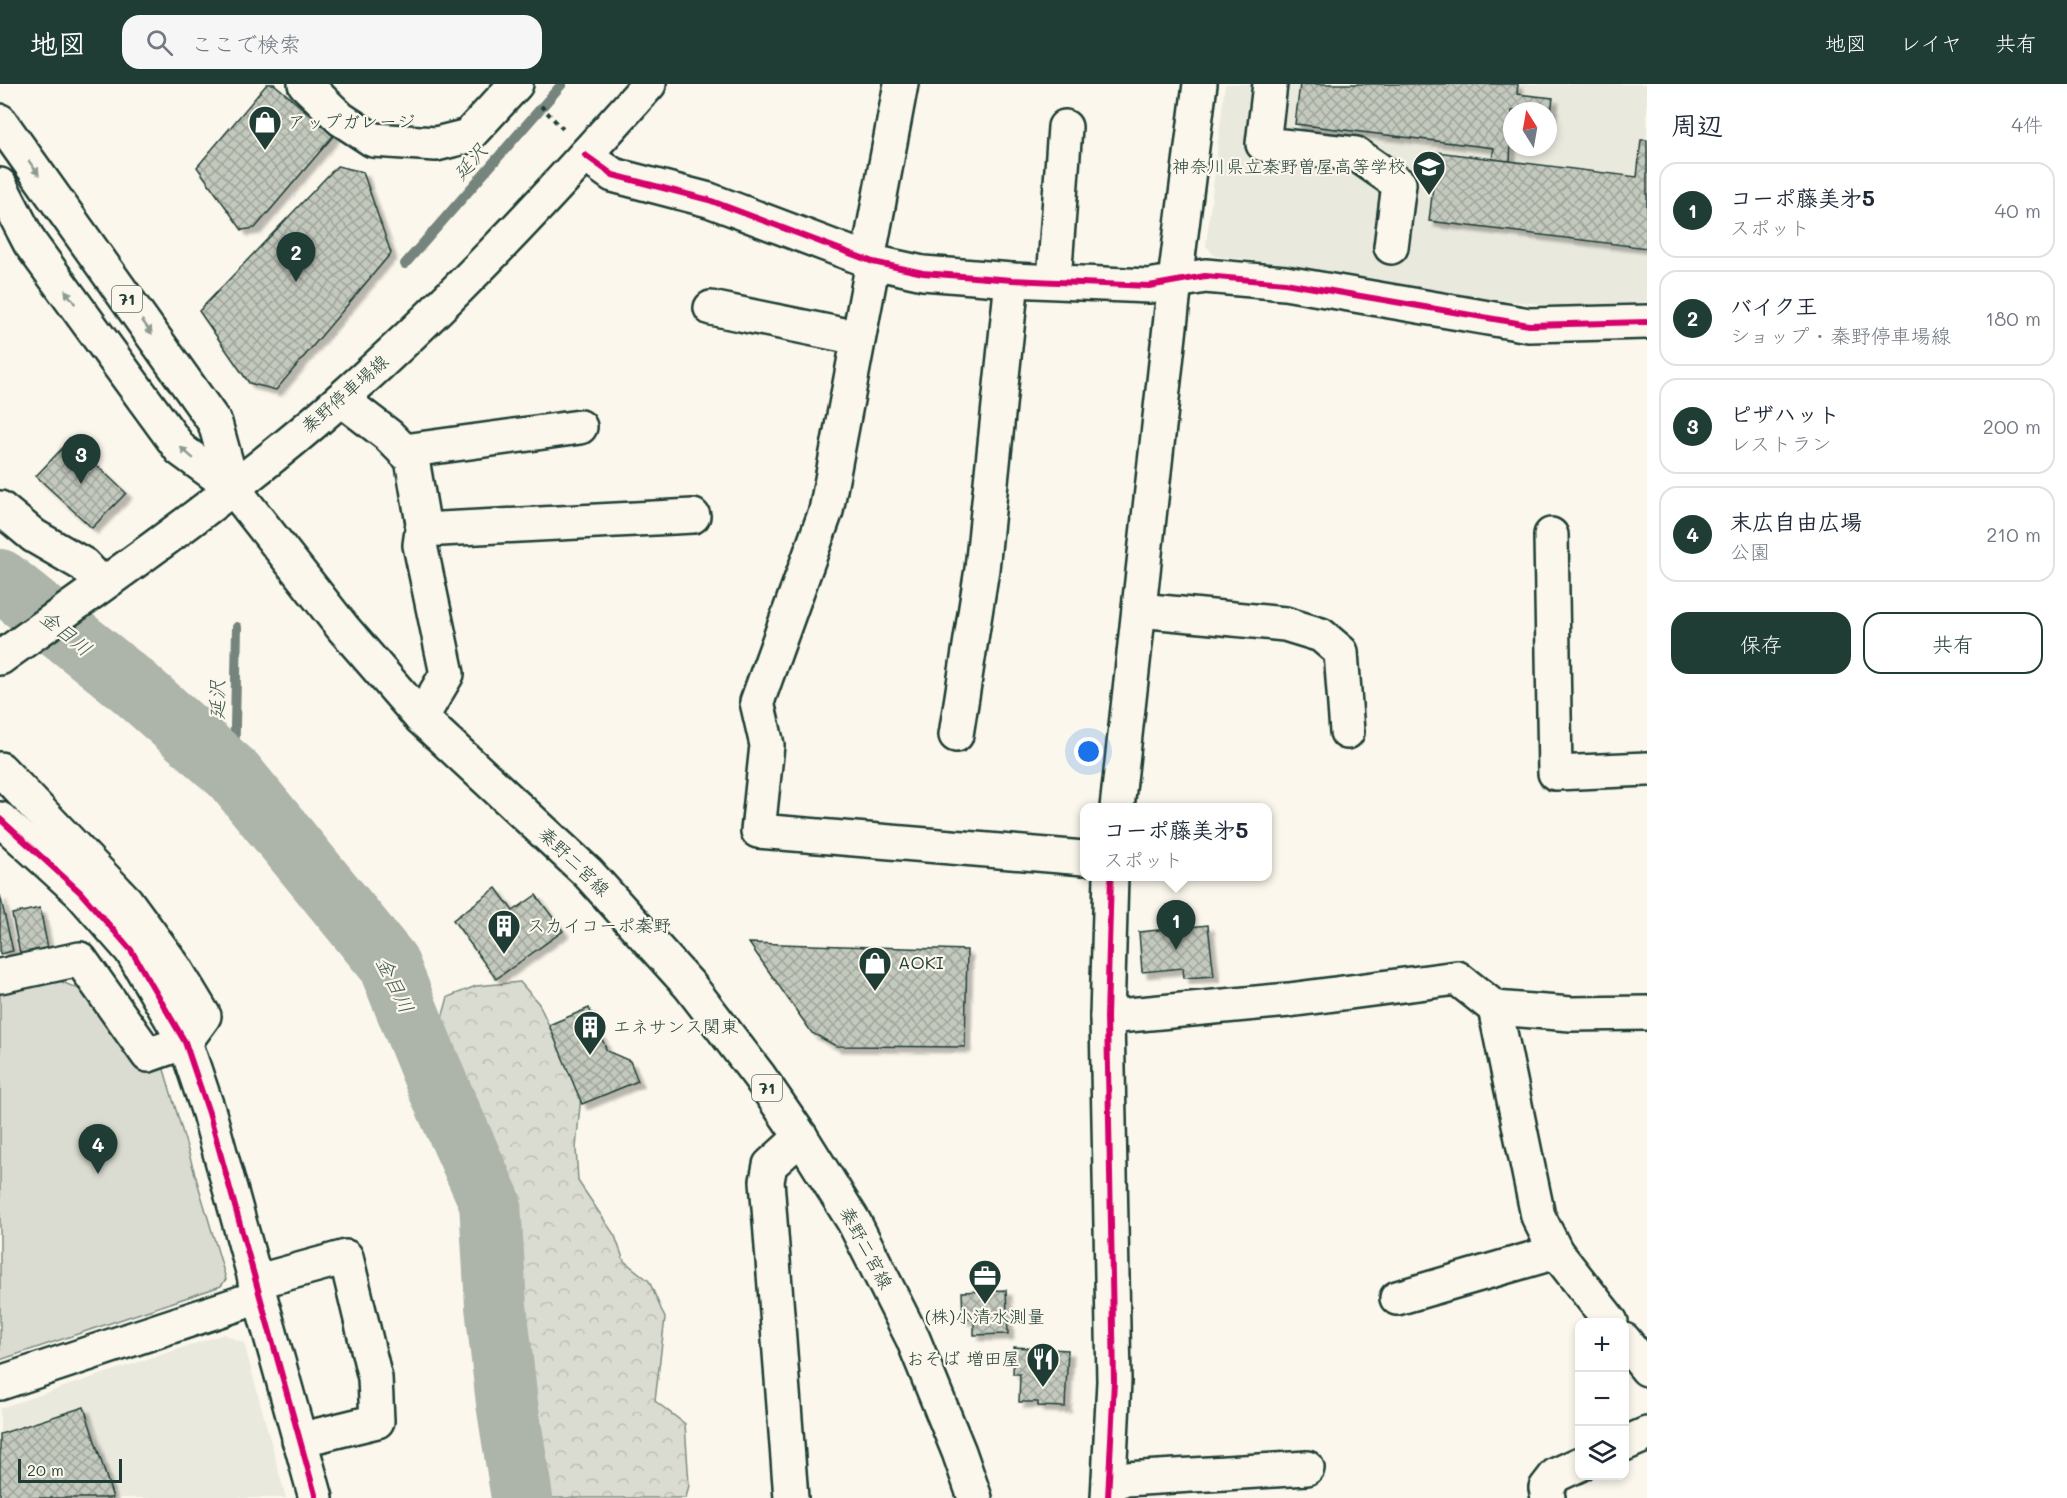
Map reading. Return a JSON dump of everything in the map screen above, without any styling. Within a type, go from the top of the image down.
[{"type":"street","points":[[305,84],[341,119],[372,140],[436,144],[468,136],[516,84]]},
{"type":"street","name":"秦野停車場線","points":[[0,658],[233,488],[342,399],[449,299],[649,84]]},
{"type":"street","points":[[901,84],[870,249],[873,262],[826,511],[757,702],[767,745],[758,831],[1080,858]]},
{"type":"street","points":[[1117,803],[1175,281],[1200,84]]},
{"type":"street","points":[[1270,84],[1263,144],[1356,153],[1400,184],[1391,247]]},
{"type":"street","name":"71","points":[[0,121],[215,423],[233,488]]},
{"type":"street","points":[[1054,281],[1065,127]]},
{"type":"street","points":[[585,155],[613,175],[709,200],[873,262],[923,273],[1012,280],[1149,286],[1205,276],[1285,283],[1529,325],[1647,322]]},
{"type":"street","name":"71","points":[[0,185],[30,243],[181,450],[233,488]]},
{"type":"street","name":"71","points":[[0,221],[30,243]]},
{"type":"street","points":[[956,735],[982,569],[1012,280]]},
{"type":"street","points":[[711,308],[858,338]]},
{"type":"street","points":[[342,399],[388,435],[412,459],[423,523],[420,545],[447,674],[421,718]]},
{"type":"street","points":[[404,451],[580,427]]},
{"type":"street","name":"秦野二宮線","points":[[233,488],[343,628],[421,718],[588,873],[690,986],[759,1076],[801,1137],[854,1222],[913,1339],[959,1452],[975,1498]]},
{"type":"street","points":[[0,508],[34,536],[84,565],[96,589]]},
{"type":"street","points":[[422,530],[693,516]]},
{"type":"street","points":[[1551,535],[1555,773],[1647,769]]},
{"type":"street","points":[[1139,610],[1285,624],[1320,635],[1341,652],[1347,732]]},
{"type":"street","points":[[0,769],[126,901],[175,968],[204,1016],[185,1042],[148,1055],[80,959],[0,976]]},
{"type":"street","points":[[0,819],[80,892],[131,950],[185,1042],[209,1113],[316,1498]]},
{"type":"street","points":[[1112,881],[1107,1017],[1114,1381],[1108,1489],[1307,1468]]},
{"type":"street","points":[[1107,1017],[1288,1000],[1457,978],[1495,1008],[1571,1014],[1647,1013]]},
{"type":"street","points":[[1495,1008],[1538,1216],[1556,1252],[1607,1318]]},
{"type":"street","points":[[791,1498],[766,1181],[770,1165],[801,1137]]},
{"type":"street","points":[[1397,1298],[1556,1252]]},
{"type":"street","points":[[0,1383],[346,1257],[375,1378],[377,1421],[299,1440]]},
{"type":"street","points":[[1629,1346],[1647,1369]]},
{"type":"street","points":[[1629,1442],[1647,1434]]},
{"type":"street","points":[[1548,1498],[1546,1488],[1556,1475],[1575,1466]]},
{"type":"path","points":[[552,118],[563,130]]},
{"type":"shaded area","name":"神奈川県立秦野曽屋高等学校","points":[[1225,84],[1647,84],[1647,302],[1626,305],[1560,306],[1478,298],[1276,263],[1215,256],[1206,246]]},
{"type":"shaded area","points":[[224,1334],[244,1343],[286,1498],[0,1498],[0,1408]]},
{"type":"green space","points":[[55,979],[86,992],[137,1069],[163,1066],[226,1279],[221,1286],[0,1360],[0,991]]},
{"type":"green space","points":[[520,982],[539,1004],[581,1095],[576,1148],[578,1181],[615,1236],[624,1261],[649,1281],[665,1318],[655,1401],[685,1424],[689,1485],[686,1498],[548,1498],[534,1484],[499,1436],[487,1390],[513,1348],[511,1295],[523,1273],[509,1251],[479,1218],[473,1197],[492,1160],[470,1142],[466,1118],[446,1078],[439,1029],[448,997],[476,986]]},
{"type":"building","name":"アップガレージ","points":[[267,84],[274,84],[334,135],[255,228],[242,230],[197,167]]},
{"type":"building","points":[[1300,84],[1518,84],[1517,94],[1553,98],[1552,102],[1503,102],[1503,156],[1510,156],[1510,162],[1492,159],[1494,148],[1295,124]]},
{"type":"building","points":[[1641,140],[1647,140],[1647,248],[1429,221],[1437,152],[1637,177]]},
{"type":"building","points":[[337,166],[363,172],[391,253],[276,390],[249,383],[199,311]]},
{"type":"building","points":[[70,440],[126,493],[92,528],[36,476]]},
{"type":"building","name":"スカイコーポ秦野","points":[[496,888],[513,911],[536,895],[563,931],[496,979],[453,920]]},
{"type":"building","points":[[0,895],[13,951],[0,954]]},
{"type":"building","points":[[40,908],[48,949],[20,954],[12,914]]},
{"type":"building","points":[[1208,925],[1214,976],[1184,978],[1183,968],[1142,972],[1139,932]]},
{"type":"building","name":"AOKI","points":[[749,943],[967,950],[965,1047],[836,1046],[812,1033]]},
{"type":"building","name":"エネサンス関東","points":[[589,1008],[607,1051],[630,1061],[638,1081],[582,1104],[549,1025]]},
{"type":"building","name":"(株)小清水測量","points":[[1006,1290],[1008,1334],[974,1335],[974,1319],[963,1319],[962,1292]]},
{"type":"building","name":"おそば 増田屋","points":[[1014,1347],[1068,1350],[1065,1407],[1038,1406],[1038,1402],[1019,1402],[1020,1374],[1013,1374]]},
{"type":"building","points":[[84,1407],[113,1498],[0,1498],[0,1434]]},
{"type":"waterway","name":"延沢","points":[[405,264],[562,84]]},
{"type":"waterway","name":"金目川","points":[[0,580],[134,687],[234,775],[388,963],[437,1084],[490,1202],[496,1306],[507,1403],[522,1498]]},
{"type":"waterway","name":"延沢","points":[[234,775],[237,627]]},
{"type":"cycle path","points":[[585,155],[613,175],[709,200],[873,262],[923,273],[1012,280],[1149,286],[1205,276],[1285,283],[1529,325],[1647,322]]},
{"type":"cycle path","points":[[0,819],[80,892],[131,950],[185,1042],[209,1113],[316,1498]]},
{"type":"cycle path","points":[[1108,1498],[1114,1381],[1107,1017],[1111,881]]},
{"type":"place","name":"アップガレージ","points":[[265,151]]},
{"type":"place","name":"神奈川県立秦野曽屋高等学校","points":[[1429,196]]},
{"type":"place","name":"バイク王","points":[[296,282]]},
{"type":"place","name":"ピザハット","points":[[81,484]]},
{"type":"place","name":"コーポ藤美㐧5","points":[[1176,950]]},
{"type":"place","name":"スカイコーポ秦野","points":[[504,955]]},
{"type":"place","name":"AOKI","points":[[875,992]]},
{"type":"place","name":"エネサンス関東","points":[[590,1056]]},
{"type":"place","name":"末広自由広場","points":[[98,1174]]},
{"type":"place","name":"(株)小清水測量","points":[[985,1305]]},
{"type":"place","name":"おそば 増田屋","points":[[1043,1388]]}]
